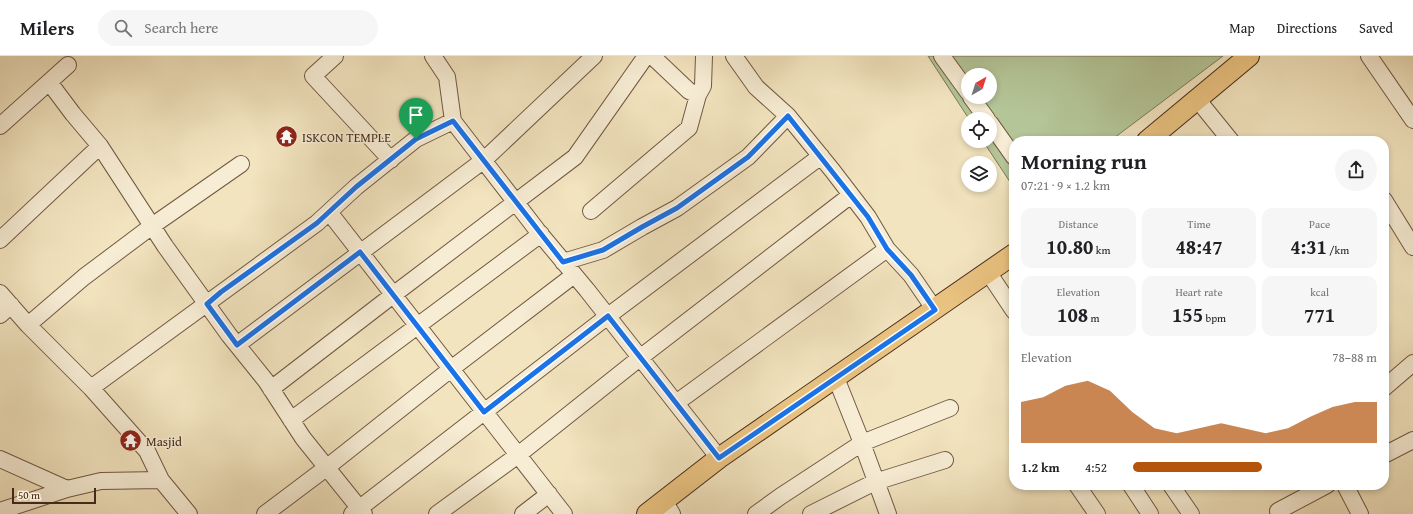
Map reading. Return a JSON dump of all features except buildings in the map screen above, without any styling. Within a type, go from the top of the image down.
[{"type":"main road","points":[[1153,136],[1249,56]]},
{"type":"main road","points":[[647,514],[668,508],[719,458],[1009,257]]},
{"type":"street","points":[[335,56],[313,76],[391,160]]},
{"type":"street","points":[[433,56],[447,76],[453,121],[516,203],[641,357],[719,458]]},
{"type":"street","points":[[237,345],[484,160],[594,56]]},
{"type":"street","points":[[271,389],[575,157],[646,56]]},
{"type":"street","points":[[652,56],[690,91],[698,95]]},
{"type":"street","points":[[591,210],[689,128],[698,95],[703,86],[704,56]]},
{"type":"street","points":[[734,56],[756,86],[788,116],[821,156],[868,217],[887,249],[911,275],[935,310]]},
{"type":"street","points":[[942,56],[961,82]]},
{"type":"street","points":[[1369,56],[1413,120]]},
{"type":"street","points":[[0,126],[68,65]]},
{"type":"street","points":[[49,82],[100,146],[165,246],[271,389],[303,438],[359,512],[484,412],[608,316],[821,156]]},
{"type":"street","points":[[1197,99],[1227,136]]},
{"type":"street","points":[[563,262],[603,250],[677,208],[748,157],[788,116]]},
{"type":"street","points":[[91,388],[317,223],[356,187],[416,139],[453,121]]},
{"type":"street","points":[[997,134],[1009,151]]},
{"type":"street","points":[[0,240],[100,146]]},
{"type":"street","points":[[28,325],[84,276],[152,226],[241,164]]},
{"type":"street","points":[[437,514],[518,456],[641,357],[851,195]]},
{"type":"street","points":[[1389,209],[1413,246]]},
{"type":"street","points":[[329,212],[564,514]]},
{"type":"street","points":[[291,420],[541,234]]},
{"type":"street","points":[[676,403],[887,249]]},
{"type":"street","points":[[988,272],[1009,304]]},
{"type":"street","points":[[265,514],[574,275]]},
{"type":"street","points":[[0,293],[6,310],[28,325],[91,388],[147,451],[161,480],[184,512]]},
{"type":"street","points":[[1389,384],[1413,363]]},
{"type":"street","points":[[836,378],[888,514]]},
{"type":"street","points":[[756,514],[862,443],[950,408]]},
{"type":"street","points":[[1389,452],[1413,440]]},
{"type":"street","points":[[0,459],[67,489]]},
{"type":"street","points":[[811,514],[875,482],[945,460]]},
{"type":"street","points":[[0,511],[67,489],[101,481],[161,480]]},
{"type":"street","points":[[1080,490],[1097,514]]},
{"type":"street","points":[[1134,490],[1150,514]]},
{"type":"street","points":[[1174,490],[1191,514]]},
{"type":"street","points":[[1278,511],[1318,490]]},
{"type":"street","points":[[1348,490],[1360,514]]},
{"type":"street","points":[[523,514],[549,494]]},
{"type":"green space","points":[[928,56],[1223,56],[1117,136],[1009,136],[1009,180],[997,162],[997,156],[993,156],[988,148],[997,148],[997,112],[964,112]]},
{"type":"place","name":"ISKCON TEMPLE","points":[[286,137]]},
{"type":"place","name":"Masjid","points":[[131,441]]},
{"type":"route","points":[[788,116],[868,217],[887,249],[911,275],[935,310],[719,458],[608,316],[484,412],[360,252],[237,345],[207,304],[221,292],[317,223],[356,187],[416,139],[453,121],[563,262],[603,250],[677,208],[748,157],[788,116]]}]
